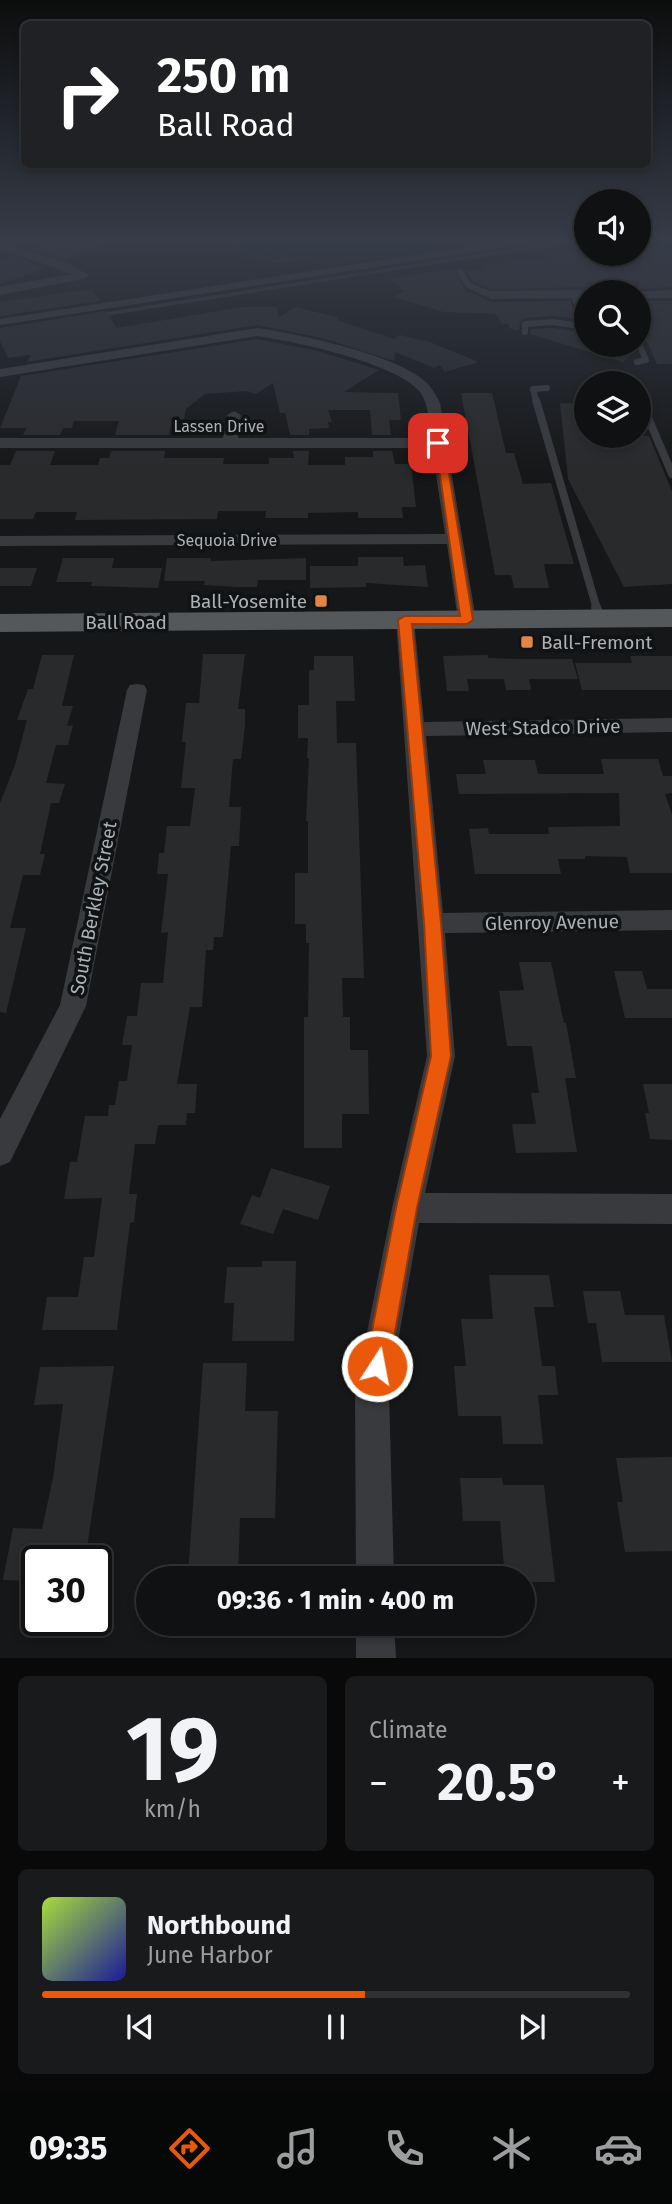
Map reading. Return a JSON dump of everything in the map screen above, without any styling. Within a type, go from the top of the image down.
[{"type":"main road","name":"Ball Road","points":[[0,623],[672,618]]},
{"type":"street","points":[[0,373],[257,332],[281,334],[396,370],[422,385],[433,403],[467,620]]},
{"type":"street","points":[[230,443],[234,415]]},
{"type":"street","name":"Lassen Drive","points":[[0,443],[438,443]]},
{"type":"street","name":"Sequoia Drive","points":[[0,541],[455,539]]},
{"type":"street","points":[[374,1566],[372,1392],[407,1208],[441,1056],[405,620]]},
{"type":"street","name":"South Berkley Street","points":[[0,1152],[73,1006],[137,690]]},
{"type":"street","name":"West Stadco Drive","points":[[414,729],[672,725]]},
{"type":"street","name":"Glenroy Avenue","points":[[432,923],[672,920]]},
{"type":"street","points":[[407,1208],[672,1209]]},
{"type":"street","points":[[375,1636],[376,1658]]},
{"type":"lane","points":[[0,322],[36,316]]},
{"type":"lane","points":[[524,332],[525,324],[574,325]]},
{"type":"lane","points":[[637,362],[646,360],[645,357]]},
{"type":"lane","points":[[548,388],[533,388],[585,576],[600,619]]},
{"type":"lane","points":[[651,425],[672,474]]},
{"type":"building","points":[[72,316],[109,316],[117,328],[187,316],[333,316],[340,318],[337,320],[394,339],[400,335],[424,341],[422,339],[479,362],[445,372],[440,365],[434,368],[395,352],[394,361],[322,338],[257,325],[27,362],[31,355],[8,358],[0,341],[0,328]]},
{"type":"building","points":[[497,316],[548,316],[524,318],[520,322],[519,331],[509,328],[508,324],[502,324]]},
{"type":"building","points":[[651,316],[672,316],[672,364],[657,364],[651,351]]},
{"type":"building","points":[[553,328],[574,331],[574,347],[530,334],[531,329]]},
{"type":"building","points":[[257,339],[318,351],[379,370],[344,392],[398,393],[401,420],[389,420],[391,435],[372,435],[370,410],[328,410],[332,422],[328,422],[329,428],[309,429],[309,435],[290,435],[285,413],[280,413],[273,383],[256,394],[247,391],[205,394],[186,409],[184,419],[172,419],[169,435],[115,435],[119,421],[74,421],[72,428],[63,428],[60,435],[23,435],[26,428],[0,428],[21,376]]},
{"type":"building","points":[[606,357],[629,357],[623,362]]},
{"type":"building","points":[[461,393],[492,393],[506,453],[514,453],[523,484],[551,483],[574,564],[544,564],[549,588],[514,588],[511,575],[495,575]]},
{"type":"building","points":[[560,403],[574,404],[574,448],[651,448],[651,441],[672,491],[672,584],[624,587],[568,479]]},
{"type":"building","points":[[16,451],[55,451],[50,465],[98,465],[100,458],[109,458],[111,451],[165,451],[164,458],[224,458],[223,464],[269,464],[269,458],[294,458],[293,451],[309,451],[308,465],[345,465],[345,457],[373,457],[373,451],[392,451],[395,464],[411,464],[416,507],[402,507],[403,518],[358,518],[358,512],[308,513],[308,518],[265,518],[266,511],[218,511],[217,519],[75,520],[77,512],[36,512],[33,519],[0,519],[0,465],[10,465]]},
{"type":"building","points":[[358,557],[403,557],[404,566],[425,565],[428,587],[366,583],[366,587],[310,588],[310,566],[358,566]]},
{"type":"building","points":[[63,558],[114,558],[112,568],[162,568],[158,588],[91,586],[92,582],[56,582]]},
{"type":"building","points":[[167,558],[211,558],[211,561],[306,558],[306,580],[258,580],[257,587],[204,585],[205,581],[164,581]]},
{"type":"building","points":[[0,568],[37,568],[31,586],[0,586]]},
{"type":"building","points":[[203,654],[245,654],[238,709],[245,709],[245,726],[241,759],[233,759],[229,807],[241,807],[239,846],[231,846],[223,937],[214,937],[213,950],[206,950],[202,1007],[190,1007],[177,1084],[197,1084],[195,1113],[187,1113],[186,1125],[158,1125],[155,1144],[135,1144],[129,1194],[137,1194],[134,1222],[130,1223],[117,1330],[42,1330],[47,1297],[78,1297],[84,1257],[94,1257],[102,1198],[64,1199],[70,1162],[77,1162],[85,1116],[108,1116],[109,1105],[115,1105],[119,1081],[127,1081],[132,1045],[122,1045],[127,1016],[137,1016],[141,983],[163,983],[168,932],[161,933],[168,874],[157,874],[159,853],[164,853],[167,826],[190,826],[195,788],[181,788],[186,742],[182,742],[186,703],[199,703]]},
{"type":"building","points":[[42,655],[74,655],[62,706],[73,706],[67,726],[73,725],[68,745],[56,745],[46,783],[65,784],[59,803],[51,803],[40,854],[45,854],[40,875],[23,875],[10,928],[26,928],[6,1013],[0,1012],[0,803],[15,765],[27,720],[17,720],[28,689],[33,689]]},
{"type":"building","points":[[488,655],[488,658],[572,659],[578,679],[529,679],[531,690],[506,690],[504,679],[467,679],[469,691],[447,691],[443,656]]},
{"type":"building","points":[[314,656],[353,656],[355,701],[336,701],[337,743],[356,743],[364,978],[342,978],[343,1017],[350,1017],[350,1050],[368,1050],[369,1114],[342,1114],[342,1148],[304,1148],[304,1017],[308,1017],[309,943],[306,943],[306,924],[295,924],[295,873],[308,873],[306,821],[309,758],[308,738],[298,738],[298,705],[309,705],[309,670],[314,670]]},
{"type":"building","points":[[630,656],[672,656],[672,690],[582,690],[575,663],[632,663]]},
{"type":"building","points":[[601,759],[658,759],[663,776],[672,776],[672,793],[665,794],[672,815],[672,873],[630,873],[627,857],[585,856],[585,859],[558,859],[561,874],[475,874],[469,829],[488,828],[489,834],[549,834],[548,827],[620,826],[619,793],[459,794],[456,774],[486,774],[483,760],[535,760],[538,774],[604,774]]},
{"type":"building","points":[[519,962],[551,962],[576,1078],[565,1078],[577,1152],[516,1153],[512,1124],[536,1124],[531,1093],[539,1093],[532,1046],[507,1046],[499,991],[524,990]]},
{"type":"building","points":[[614,971],[642,971],[647,989],[672,989],[672,1018],[625,1018]]},
{"type":"building","points":[[643,1084],[672,1084],[672,1140],[650,1139],[645,1113],[649,1113]]},
{"type":"building","points":[[271,1168],[330,1186],[318,1220],[283,1209],[273,1234],[240,1224],[252,1195],[260,1198]]},
{"type":"building","points":[[262,1261],[296,1261],[294,1341],[232,1341],[234,1303],[224,1303],[227,1267],[262,1267]]},
{"type":"building","points":[[489,1275],[549,1275],[554,1307],[534,1307],[542,1366],[555,1366],[558,1395],[538,1395],[543,1444],[503,1444],[501,1416],[458,1416],[454,1366],[466,1366],[461,1319],[493,1319]]},
{"type":"building","points":[[583,1291],[620,1291],[625,1315],[664,1315],[672,1362],[602,1362],[596,1323],[588,1323]]},
{"type":"building","points":[[203,1363],[247,1363],[245,1411],[278,1411],[275,1518],[240,1518],[238,1566],[189,1566]]},
{"type":"building","points":[[114,1366],[87,1545],[21,1545],[21,1581],[3,1580],[13,1528],[42,1529],[53,1478],[63,1404],[34,1405],[40,1367]]},
{"type":"building","points":[[672,1457],[672,1551],[625,1552],[617,1502],[623,1502],[616,1458]]},
{"type":"building","points":[[460,1478],[502,1478],[503,1485],[544,1485],[555,1582],[535,1582],[535,1566],[504,1566],[500,1521],[463,1521]]},
{"type":"place","name":"Ball-Yosemite","points":[[321,601]]},
{"type":"place","name":"Ball-Fremont","points":[[527,642]]},
{"type":"route","points":[[377,1366],[407,1208],[441,1056],[405,620],[467,620],[438,443]]}]
